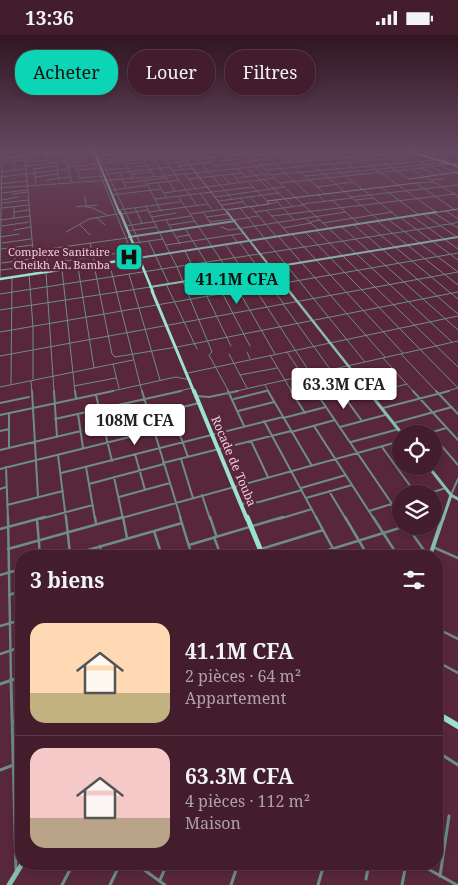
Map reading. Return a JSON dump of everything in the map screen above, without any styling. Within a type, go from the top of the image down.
[{"type":"main road","name":"Rocade de Touba","points":[[112,191],[133,250],[168,325],[260,550]]},
{"type":"main road","points":[[0,279],[138,258]]},
{"type":"main road","points":[[443,717],[458,726]]},
{"type":"street","points":[[13,191],[13,198]]},
{"type":"street","points":[[0,279],[1,196],[2,193],[28,191]]},
{"type":"street","points":[[13,194],[28,191]]},
{"type":"street","points":[[28,191],[34,274]]},
{"type":"street","points":[[66,261],[133,250],[110,191]]},
{"type":"street","points":[[140,243],[124,209],[114,195],[145,191]]},
{"type":"street","points":[[150,191],[162,211]]},
{"type":"street","points":[[166,197],[164,193],[179,191]]},
{"type":"street","points":[[186,191],[197,206]]},
{"type":"street","points":[[155,199],[220,191]]},
{"type":"street","points":[[226,191],[232,199]]},
{"type":"street","points":[[215,197],[257,191],[269,203]]},
{"type":"street","points":[[276,191],[293,207]]},
{"type":"street","points":[[288,191],[452,342]]},
{"type":"street","points":[[303,191],[308,195]]},
{"type":"street","points":[[344,191],[392,233],[458,285]]},
{"type":"street","points":[[267,201],[294,196],[347,191]]},
{"type":"street","points":[[364,191],[458,260]]},
{"type":"street","points":[[386,191],[418,215]]},
{"type":"street","points":[[406,191],[458,228]]},
{"type":"street","points":[[255,212],[409,191]]},
{"type":"street","points":[[427,191],[457,209]]},
{"type":"street","points":[[449,191],[458,196]]},
{"type":"street","points":[[211,192],[394,423],[452,407]]},
{"type":"street","points":[[18,193],[18,201]]},
{"type":"street","points":[[200,193],[213,211]]},
{"type":"street","points":[[218,201],[279,193]]},
{"type":"street","points":[[317,194],[325,201]]},
{"type":"street","points":[[272,216],[455,194]]},
{"type":"street","points":[[85,196],[86,206]]},
{"type":"street","points":[[178,196],[221,260],[275,355]]},
{"type":"street","points":[[2,199],[18,197]]},
{"type":"street","points":[[250,197],[258,205]]},
{"type":"street","points":[[240,198],[290,249],[366,335],[395,371],[458,440]]},
{"type":"street","points":[[355,200],[374,198]]},
{"type":"street","points":[[274,199],[294,220]]},
{"type":"street","points":[[1,204],[29,200]]},
{"type":"street","points":[[332,200],[359,224]]},
{"type":"street","points":[[119,213],[124,209],[182,202]]},
{"type":"street","points":[[222,205],[243,202]]},
{"type":"street","points":[[189,214],[277,202]]},
{"type":"street","points":[[66,232],[88,219],[107,215],[162,211],[208,204]]},
{"type":"street","points":[[1,209],[29,205]]},
{"type":"street","points":[[76,207],[97,205]]},
{"type":"street","points":[[82,206],[93,208],[107,215]]},
{"type":"street","points":[[146,206],[177,267],[212,352],[210,355],[215,367],[233,399],[244,426]]},
{"type":"street","points":[[14,207],[14,218]]},
{"type":"street","points":[[135,208],[142,223]]},
{"type":"street","points":[[240,208],[365,362]]},
{"type":"street","points":[[174,209],[179,218]]},
{"type":"street","points":[[138,258],[457,209]]},
{"type":"street","points":[[14,212],[30,210]]},
{"type":"street","points":[[267,211],[304,247],[458,414]]},
{"type":"street","points":[[446,211],[458,219]]},
{"type":"street","points":[[202,212],[212,225]]},
{"type":"street","points":[[221,227],[227,230],[346,212]]},
{"type":"street","points":[[323,223],[392,212]]},
{"type":"street","points":[[152,217],[176,213]]},
{"type":"street","points":[[206,217],[229,214]]},
{"type":"street","points":[[423,214],[457,237]]},
{"type":"street","points":[[1,220],[30,216]]},
{"type":"street","points":[[210,222],[258,216]]},
{"type":"street","points":[[412,216],[458,249]]},
{"type":"street","points":[[125,225],[191,217]]},
{"type":"street","points":[[97,218],[105,225]]},
{"type":"street","points":[[305,218],[458,367]]},
{"type":"street","points":[[166,220],[180,243]]},
{"type":"street","points":[[16,255],[128,237],[186,230],[234,220]]},
{"type":"street","points":[[389,220],[458,272]]},
{"type":"street","points":[[169,225],[194,221]]},
{"type":"street","points":[[283,228],[320,221]]},
{"type":"street","points":[[2,225],[30,222]]},
{"type":"street","points":[[0,293],[129,275],[458,222]]},
{"type":"street","points":[[366,223],[458,299]]},
{"type":"street","points":[[14,224],[14,235]]},
{"type":"street","points":[[79,225],[90,235]]},
{"type":"street","points":[[354,225],[458,315]]},
{"type":"street","points":[[14,230],[31,227]]},
{"type":"street","points":[[127,231],[157,227]]},
{"type":"street","points":[[342,227],[458,330]]},
{"type":"street","points":[[18,229],[20,240]]},
{"type":"street","points":[[186,230],[224,294],[250,345]]},
{"type":"street","points":[[166,245],[245,233]]},
{"type":"street","points":[[305,233],[458,388]]},
{"type":"street","points":[[1,237],[19,234]]},
{"type":"street","points":[[176,237],[189,235]]},
{"type":"street","points":[[232,235],[259,269]]},
{"type":"street","points":[[0,311],[457,237]]},
{"type":"street","points":[[1,242],[32,239]]},
{"type":"street","points":[[132,244],[163,239]]},
{"type":"street","points":[[149,241],[183,323],[197,349]]},
{"type":"street","points":[[90,243],[113,356],[176,347],[458,292]]},
{"type":"street","points":[[226,244],[294,351],[311,374]]},
{"type":"street","points":[[1,249],[32,245]]},
{"type":"street","points":[[15,247],[15,261]]},
{"type":"street","points":[[63,247],[67,269]]},
{"type":"street","points":[[185,251],[231,346]]},
{"type":"street","points":[[0,332],[458,253]]},
{"type":"street","points":[[1,262],[64,254]]},
{"type":"street","points":[[47,257],[47,287],[57,437]]},
{"type":"street","points":[[110,262],[133,360],[190,550]]},
{"type":"street","points":[[1,270],[34,266]]},
{"type":"street","points":[[78,267],[94,368]]},
{"type":"street","points":[[62,269],[70,321],[76,398]]},
{"type":"street","points":[[0,356],[458,272]]},
{"type":"street","points":[[29,275],[33,327],[30,396],[38,497]]},
{"type":"street","points":[[129,275],[160,381]]},
{"type":"street","points":[[11,385],[12,277]]},
{"type":"street","points":[[270,285],[330,370]]},
{"type":"street","points":[[188,373],[458,315]]},
{"type":"street","points":[[196,396],[208,397],[229,393],[458,341]]},
{"type":"street","points":[[247,352],[251,359]]},
{"type":"street","points":[[287,352],[351,442],[392,504],[369,511]]},
{"type":"street","points":[[229,354],[247,388]]},
{"type":"street","points":[[270,355],[305,413]]},
{"type":"street","points":[[0,387],[133,360]]},
{"type":"street","points":[[113,363],[119,389]]},
{"type":"street","points":[[240,375],[277,368]]},
{"type":"street","points":[[360,379],[395,371]]},
{"type":"street","points":[[310,383],[354,373]]},
{"type":"street","points":[[0,415],[177,377],[191,380]]},
{"type":"street","points":[[74,386],[116,378]]},
{"type":"street","points":[[317,394],[364,383]]},
{"type":"street","points":[[371,393],[407,384]]},
{"type":"street","points":[[265,385],[312,466]]},
{"type":"street","points":[[55,419],[193,387]]},
{"type":"street","points":[[382,408],[458,388]]},
{"type":"street","points":[[339,389],[362,421]]},
{"type":"street","points":[[233,399],[268,390]]},
{"type":"street","points":[[96,394],[112,461]]},
{"type":"street","points":[[0,403],[30,396]]},
{"type":"street","points":[[238,411],[275,402]]},
{"type":"street","points":[[150,415],[199,403]]},
{"type":"street","points":[[121,404],[130,437]]},
{"type":"street","points":[[61,473],[326,407]]},
{"type":"street","points":[[171,410],[188,457]]},
{"type":"street","points":[[8,413],[9,448]]},
{"type":"street","points":[[78,414],[83,449]]},
{"type":"street","points":[[340,427],[387,414]]},
{"type":"street","points":[[89,484],[335,420]]},
{"type":"street","points":[[264,421],[333,549]]},
{"type":"street","points":[[314,426],[394,550]]},
{"type":"street","points":[[442,429],[446,428]]},
{"type":"street","points":[[0,431],[9,429]]},
{"type":"street","points":[[0,450],[81,431]]},
{"type":"street","points":[[0,469],[154,431]]},
{"type":"street","points":[[351,442],[392,431]]},
{"type":"street","points":[[251,441],[268,477]]},
{"type":"street","points":[[8,549],[392,444]]},
{"type":"street","points":[[442,446],[458,465]]},
{"type":"street","points":[[382,447],[409,485]]},
{"type":"street","points":[[58,455],[70,550]]},
{"type":"street","points":[[135,455],[144,490]]},
{"type":"street","points":[[181,459],[193,498]]},
{"type":"street","points":[[6,467],[12,721],[11,766],[15,852]]},
{"type":"street","points":[[86,467],[96,524]]},
{"type":"street","points":[[241,504],[259,502],[346,475]]},
{"type":"street","points":[[435,475],[451,495],[458,499]]},
{"type":"street","points":[[114,477],[127,538]]},
{"type":"street","points":[[431,550],[458,479]]},
{"type":"street","points":[[119,497],[170,483]]},
{"type":"street","points":[[306,498],[352,485]]},
{"type":"street","points":[[0,489],[6,487]]},
{"type":"street","points":[[442,489],[446,488]]},
{"type":"street","points":[[8,505],[63,491]]},
{"type":"street","points":[[329,491],[364,550]]},
{"type":"street","points":[[202,495],[219,550]]},
{"type":"street","points":[[0,529],[93,505]]},
{"type":"street","points":[[189,545],[312,509]]},
{"type":"street","points":[[37,519],[40,550]]},
{"type":"street","points":[[88,550],[182,523]]},
{"type":"street","points":[[260,550],[323,530]]},
{"type":"street","points":[[154,531],[160,550]]},
{"type":"street","points":[[330,550],[392,531]]},
{"type":"street","points":[[413,535],[423,550]]},
{"type":"street","points":[[100,546],[101,550]]},
{"type":"street","points":[[433,547],[440,550]]},
{"type":"street","points":[[443,551],[458,558]]},
{"type":"street","points":[[0,575],[15,570]]},
{"type":"street","points":[[9,595],[15,593]]},
{"type":"street","points":[[0,627],[15,622]]},
{"type":"street","points":[[443,632],[458,639]]},
{"type":"street","points":[[0,654],[15,649]]},
{"type":"street","points":[[443,665],[458,673]]},
{"type":"street","points":[[0,684],[15,679]]},
{"type":"street","points":[[443,755],[458,765]]},
{"type":"street","points":[[0,770],[15,764]]},
{"type":"street","points":[[443,858],[450,815]]},
{"type":"street","points":[[10,885],[18,870]]},
{"type":"street","points":[[62,885],[70,870]]},
{"type":"street","points":[[110,885],[117,870]]},
{"type":"street","points":[[144,870],[166,885]]},
{"type":"street","points":[[160,881],[165,870]]},
{"type":"street","points":[[230,885],[236,870]]},
{"type":"street","points":[[318,885],[322,870]]},
{"type":"street","points":[[366,879],[368,870]]},
{"type":"street","points":[[402,885],[405,870]]},
{"type":"street","points":[[430,870],[456,885]]},
{"type":"street","points":[[440,876],[441,870]]},
{"type":"place","name":"Complexe Sanitaire Cheikh Ah. Bamba","points":[[129,257]]}]
